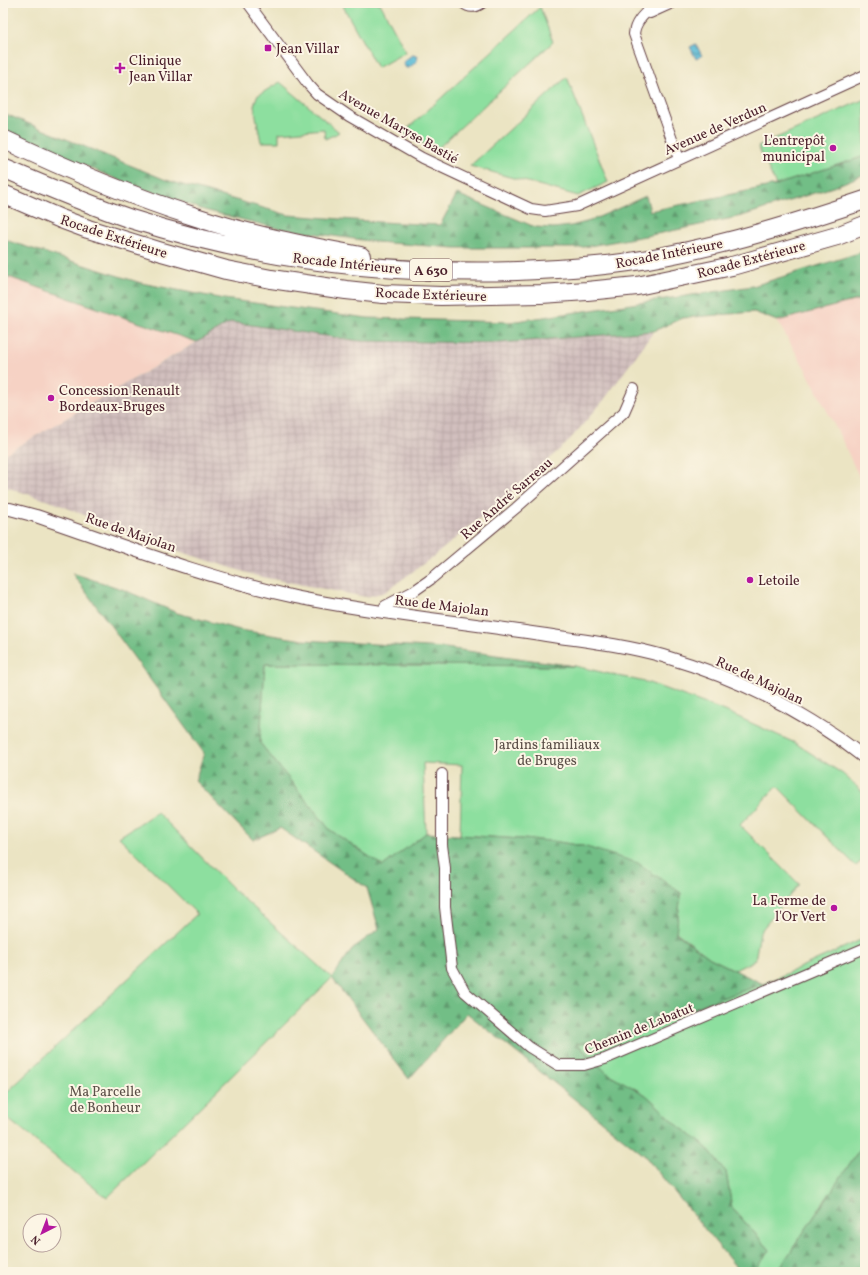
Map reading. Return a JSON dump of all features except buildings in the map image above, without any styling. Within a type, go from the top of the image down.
[{"type":"highway","points":[[3,139],[40,157],[107,185],[204,220],[240,230],[326,249],[449,271]]},
{"type":"highway","name":"Rocade Intérieure","points":[[3,168],[132,219],[198,238],[287,257],[330,263],[405,270],[486,272],[546,270],[662,257],[760,233],[865,200]]},
{"type":"highway","name":"Rocade Extérieure","points":[[3,194],[61,219],[162,252],[226,270],[271,279],[383,294],[441,296],[549,294],[587,292],[637,286],[732,266],[837,236],[865,226]]},
{"type":"highway","points":[[3,199],[61,219]]},
{"type":"street","name":"Avenue Maryse Bastié","points":[[248,3],[308,84],[323,98],[349,116],[442,169],[531,209],[545,211],[577,206]]},
{"type":"street","points":[[463,3],[468,7],[474,7],[482,3]]},
{"type":"street","points":[[656,3],[638,21],[634,28],[634,34],[679,159]]},
{"type":"street","points":[[642,16],[672,3]]},
{"type":"street","name":"Avenue de Verdun","points":[[577,206],[865,75]]},
{"type":"street","name":"Rue André Sarreau","points":[[384,613],[385,606],[414,591],[450,565],[624,412],[634,388]]},
{"type":"street","name":"Rue de Majolan","points":[[3,509],[10,509],[36,516],[210,574],[294,597],[384,613],[596,642],[661,656],[696,667],[739,684],[781,704],[818,725],[865,758]]},
{"type":"street","name":"Chemin de Labatut","points":[[442,774],[442,845],[445,868],[445,907],[452,968],[465,992],[530,1047],[558,1065],[584,1065],[605,1059],[865,948]]},
{"type":"shaded area","name":"Concession Renault Bordeaux-Bruges","points":[[3,275],[137,322],[196,342],[3,455]]},
{"type":"shaded area","points":[[865,298],[865,490],[842,440],[806,370],[777,321]]},
{"type":"shaded area","points":[[231,322],[360,341],[501,343],[654,331],[604,400],[567,443],[501,501],[434,556],[385,592],[366,597],[257,576],[147,541],[55,503],[3,486],[3,455]]},
{"type":"green space","points":[[349,3],[380,3],[406,52],[377,68],[343,6]]},
{"type":"green space","points":[[540,7],[553,42],[436,150],[403,133]]},
{"type":"green space","points":[[567,77],[608,182],[578,196],[470,166]]},
{"type":"green space","points":[[280,82],[339,132],[325,139],[324,129],[279,133],[279,142],[261,142],[254,106],[257,96]]},
{"type":"green space","points":[[865,99],[865,156],[776,185],[758,146]]},
{"type":"green space","points":[[3,113],[166,180],[288,215],[380,222],[440,225],[457,194],[535,227],[553,228],[571,226],[590,221],[646,196],[650,211],[776,185],[865,156],[865,174],[833,187],[742,216],[662,233],[578,248],[455,248],[376,242],[276,228],[204,210],[121,181],[29,142],[3,129]]},
{"type":"green space","points":[[3,238],[11,242],[141,283],[224,299],[368,318],[510,322],[753,286],[865,251],[865,298],[777,321],[754,312],[682,318],[654,331],[501,343],[360,341],[231,322],[197,342],[3,275]]},
{"type":"green space","points":[[72,573],[122,589],[177,613],[240,630],[303,640],[446,648],[575,666],[265,664],[260,743],[330,830],[383,866],[426,833],[552,841],[583,846],[638,863],[681,893],[676,933],[710,958],[763,984],[704,1004],[633,1034],[577,1044],[607,1073],[646,1095],[680,1127],[705,1146],[726,1172],[732,1208],[770,1250],[753,1272],[740,1272],[644,1155],[467,1013],[409,1079],[332,978],[352,949],[379,929],[367,888],[280,828],[253,840],[195,781],[204,753]]},
{"type":"green space","name":"Jardins familiaux de Bruges","points":[[265,664],[575,666],[649,683],[725,711],[795,743],[843,774],[865,794],[865,858],[856,866],[777,786],[740,825],[799,884],[760,932],[755,960],[735,970],[710,958],[676,932],[681,893],[583,846],[552,841],[460,835],[462,765],[423,763],[426,833],[383,866],[330,830],[260,743]]},
{"type":"green space","name":"Ma Parcelle de Bonheur","points":[[157,812],[234,890],[332,978],[107,1198],[3,1115],[3,1096],[197,914],[119,837]]},
{"type":"green space","points":[[865,938],[865,1141],[777,1272],[753,1272],[770,1250],[732,1208],[726,1172],[705,1146],[680,1127],[646,1095],[607,1073],[577,1043],[633,1034],[704,1004],[763,984]]},
{"type":"green space","points":[[865,1141],[865,1272],[777,1272]]},
{"type":"water","points":[[696,44],[702,56],[696,59],[690,47]]},
{"type":"water","points":[[412,55],[418,56],[417,61],[409,68],[406,68],[403,64],[404,61]]},
{"type":"place","name":"Jean Villar","points":[[268,48]]},
{"type":"place","name":"Clinique Jean Villar","points":[[120,68]]},
{"type":"place","name":"L'entrepôt municipal","points":[[833,148]]},
{"type":"place","name":"Concession Renault Bordeaux-Bruges","points":[[51,398]]},
{"type":"place","name":"Letoile","points":[[750,580]]},
{"type":"place","name":"La Ferme de l'Or Vert","points":[[834,908]]}]
